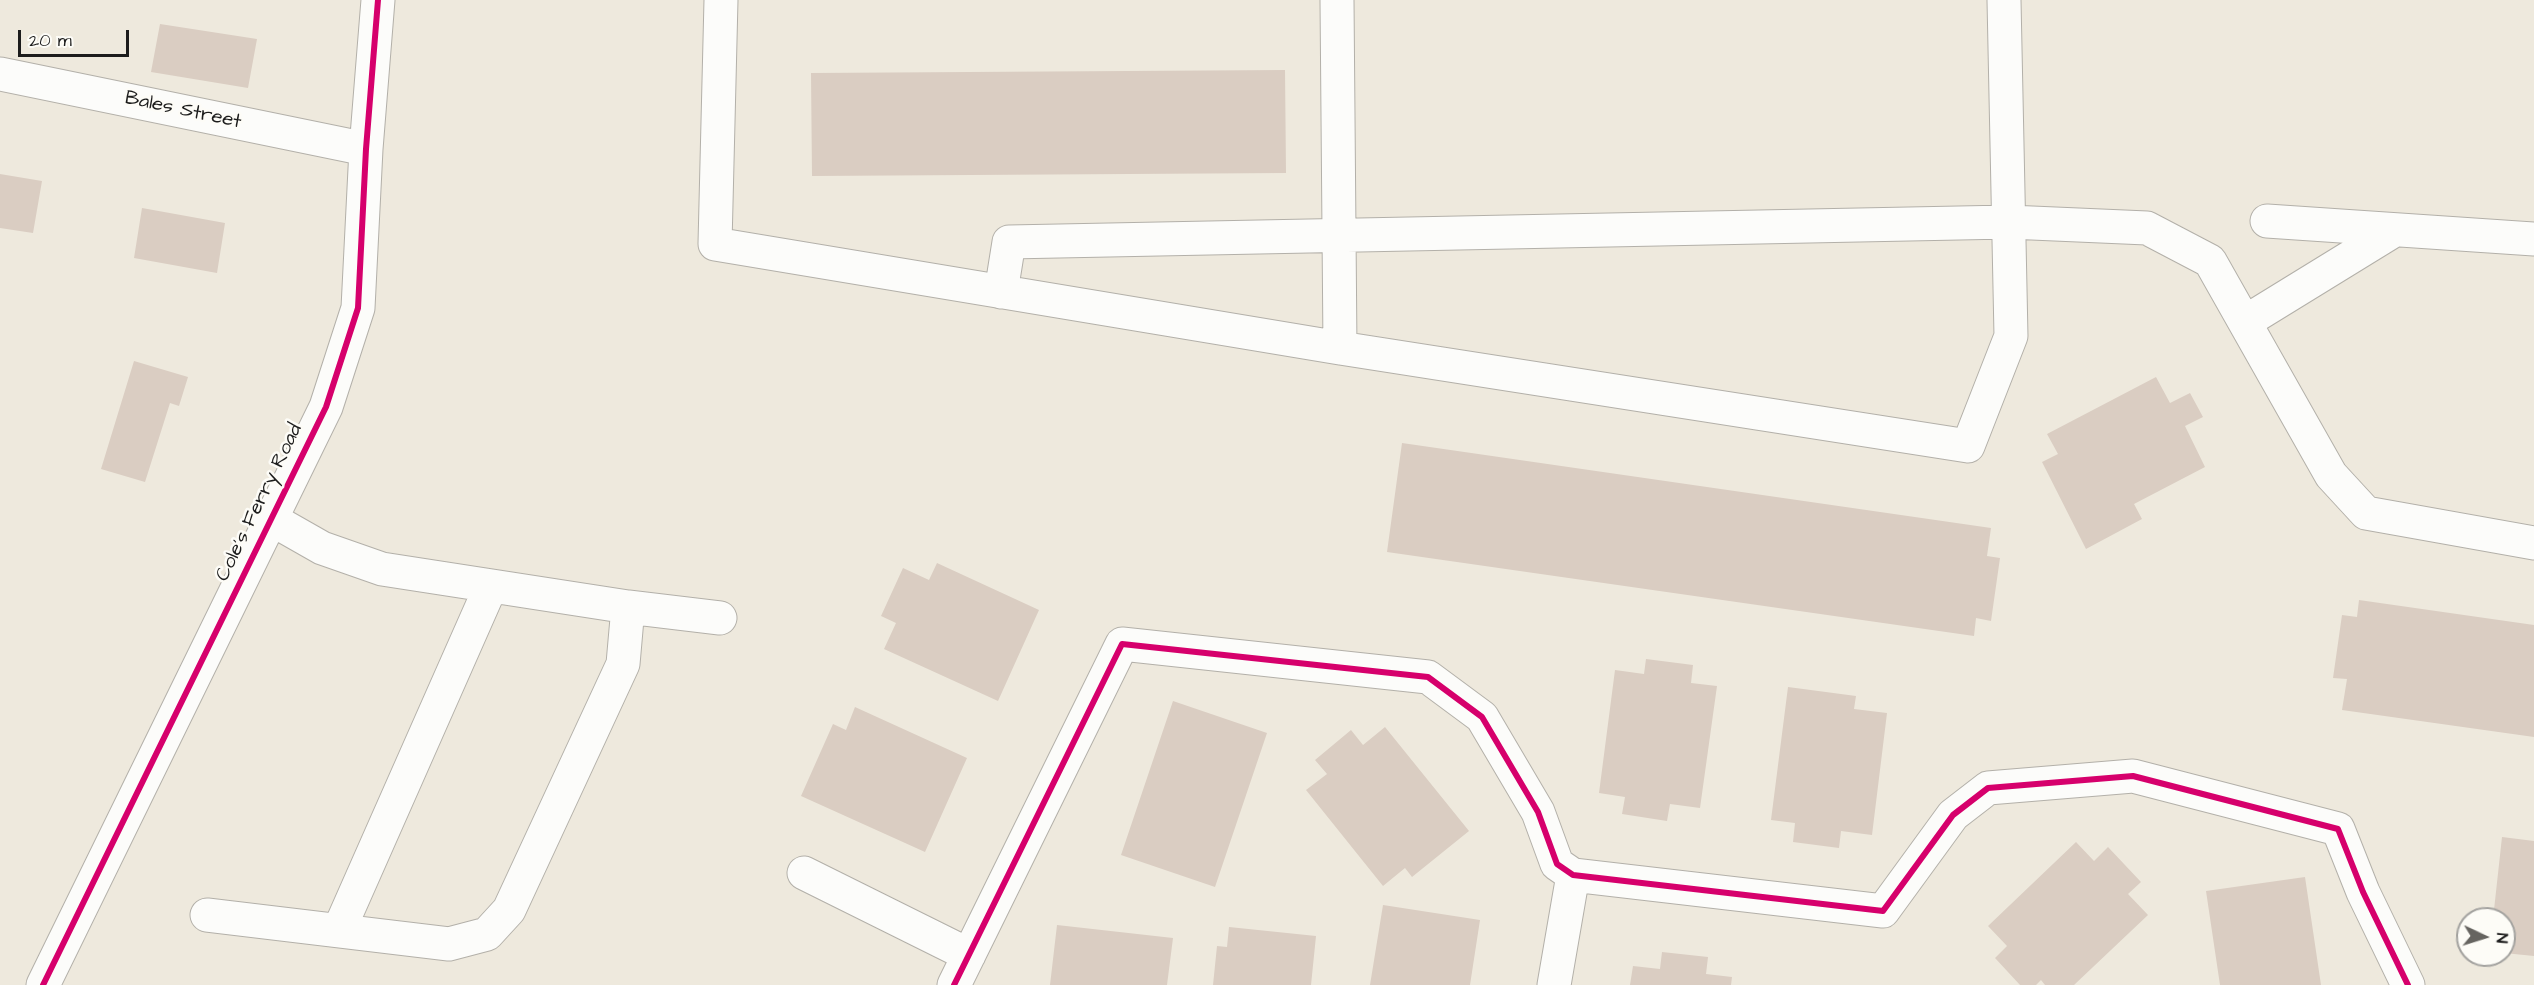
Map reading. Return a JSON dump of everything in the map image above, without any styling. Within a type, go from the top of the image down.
[{"type":"street","name":"Cole's Ferry Road","points":[[43,985],[326,407],[358,308],[366,149],[378,0]]},
{"type":"street","points":[[721,0],[715,244],[1340,348],[1968,446],[2011,336],[2004,0]]},
{"type":"street","points":[[1337,0],[1340,348]]},
{"type":"street","name":"Bales Street","points":[[0,74],[366,149]]},
{"type":"street","points":[[2267,221],[2534,239]]},
{"type":"street","points":[[1001,292],[1009,242],[2009,222],[2147,228],[2210,261],[2331,475],[2366,513],[2534,543]]},
{"type":"street","points":[[2245,322],[2393,231]]},
{"type":"street","points":[[271,519],[322,548],[382,569],[628,607],[720,618]]},
{"type":"street","points":[[339,930],[491,586]]},
{"type":"street","points":[[207,915],[449,944],[487,934],[509,910],[622,664],[628,607]]},
{"type":"street","points":[[954,985],[1122,644],[1428,677],[1482,717],[1538,812],[1557,864],[1573,875],[1883,911],[1953,815],[1988,789],[2133,776],[2338,828],[2363,892],[2408,985]]},
{"type":"street","points":[[804,873],[969,956]]},
{"type":"street","points":[[1554,985],[1573,875]]},
{"type":"building","points":[[160,24],[257,39],[248,88],[151,72]]},
{"type":"building","points":[[1285,70],[1286,173],[812,176],[811,73]]},
{"type":"building","points":[[0,174],[42,181],[33,233],[0,228]]},
{"type":"building","points":[[142,208],[225,223],[217,273],[134,258]]},
{"type":"building","points":[[134,361],[188,377],[179,406],[170,403],[145,482],[101,469]]},
{"type":"building","points":[[2156,377],[2170,403],[2190,393],[2203,417],[2185,426],[2205,467],[2134,504],[2142,519],[2086,549],[2042,462],[2058,454],[2047,434]]},
{"type":"building","points":[[1402,443],[1991,528],[1987,556],[2000,558],[1991,621],[1976,618],[1974,636],[1387,552]]},
{"type":"building","points":[[937,563],[1039,610],[998,701],[884,649],[896,623],[881,616],[903,568],[929,580]]},
{"type":"building","points":[[2359,600],[2534,625],[2534,737],[2342,710],[2347,679],[2333,678],[2342,615],[2357,617]]},
{"type":"building","points":[[1646,659],[1693,665],[1691,683],[1717,686],[1700,808],[1670,804],[1667,821],[1622,814],[1625,797],[1599,793],[1615,670],[1644,674]]},
{"type":"building","points":[[1788,687],[1856,696],[1854,709],[1887,713],[1872,835],[1841,831],[1839,848],[1793,842],[1795,823],[1771,820]]},
{"type":"building","points":[[1173,701],[1267,733],[1215,887],[1121,855]]},
{"type":"building","points":[[855,707],[967,758],[925,852],[801,796],[833,724],[846,730]]},
{"type":"building","points":[[1385,727],[1469,831],[1412,877],[1405,868],[1383,886],[1306,790],[1327,774],[1315,760],[1351,730],[1363,745]]},
{"type":"building","points":[[2502,837],[2534,841],[2534,956],[2516,954],[2516,907],[2494,907]]},
{"type":"building","points":[[2076,842],[2094,861],[2108,847],[2141,882],[2128,894],[2148,915],[2074,985],[2045,985],[2041,980],[2036,985],[2020,985],[1995,958],[2007,946],[1988,926]]},
{"type":"building","points":[[2305,877],[2321,985],[2220,985],[2206,891]]},
{"type":"building","points":[[1383,905],[1480,920],[1470,985],[1370,985]]},
{"type":"building","points":[[1057,925],[1173,938],[1167,985],[1050,985]]},
{"type":"building","points":[[1229,927],[1316,936],[1311,985],[1213,985],[1217,946],[1227,947]]},
{"type":"building","points":[[1662,952],[1708,957],[1706,974],[1732,977],[1731,985],[1630,985],[1633,966],[1660,969]]},
{"type":"cycle path","points":[[43,985],[326,407],[358,308],[366,149],[378,0]]},
{"type":"cycle path","points":[[954,985],[1122,644],[1428,677],[1482,717],[1538,812],[1557,864],[1573,875],[1883,911],[1953,815],[1988,788],[2133,776],[2338,829],[2363,892],[2408,985]]}]
